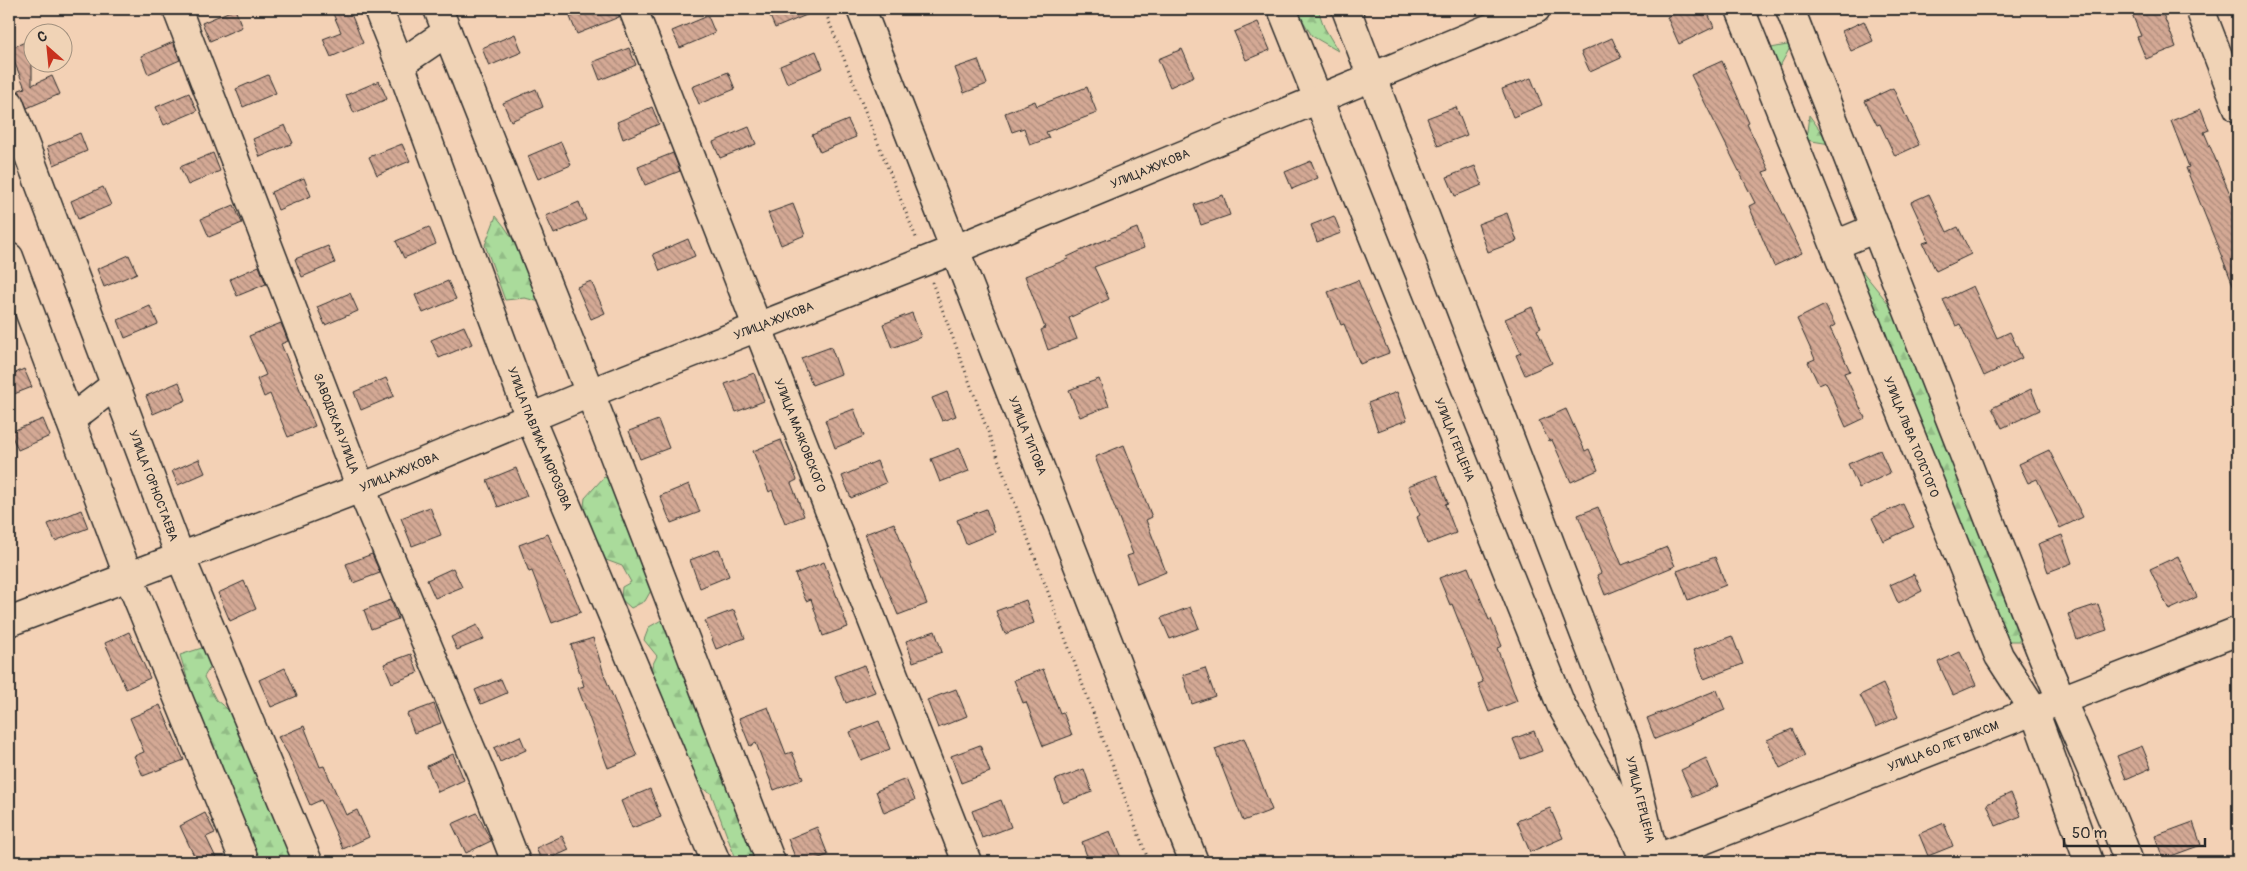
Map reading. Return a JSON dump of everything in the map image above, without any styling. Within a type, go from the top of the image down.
[{"type":"street","name":"ЗАВОДСКАЯ УЛИЦА","points":[[177,9],[361,488],[484,780],[516,862]]},
{"type":"street","name":"УЛИЦА ПАВЛИКА МОРОЗОВА","points":[[378,9],[530,418],[716,862]]},
{"type":"street","name":"УЛИЦА МАЯКОВСКОГО","points":[[633,9],[966,862]]},
{"type":"street","name":"УЛИЦА ТИТОВА","points":[[861,9],[1194,862]]},
{"type":"street","name":"УЛИЦА ГЕРЦЕНА","points":[[1282,9],[1561,705],[1633,833],[1651,861]]},
{"type":"street","name":"УЛИЦА ГЕРЦЕНА","points":[[1346,9],[1626,745],[1651,861]]},
{"type":"street","name":"УЛИЦА ЖУКОВА","points":[[9,622],[128,575],[361,488],[590,393],[925,262],[1536,9]]},
{"type":"street","name":"УЛИЦА ЛЬВА ТОЛСТОГО","points":[[1740,9],[1999,656],[2034,710],[2089,862]]},
{"type":"street","points":[[1790,9],[2040,650],[2060,700],[2110,809],[2130,862]]},
{"type":"street","points":[[2200,9],[2238,108]]},
{"type":"street","points":[[400,64],[442,20],[590,393],[771,862]]},
{"type":"street","name":"УЛИЦА ГОРНОСТАЕВА","points":[[9,103],[180,556],[308,862]]},
{"type":"street","points":[[1834,245],[1876,228]]},
{"type":"street","points":[[9,257],[128,575],[244,862]]},
{"type":"street","points":[[70,420],[115,385]]},
{"type":"street","name":"УЛИЦА 60 ЛЕТ ВЛКСМ","points":[[1651,861],[2238,631]]},
{"type":"path","points":[[824,9],[925,262],[1149,862]]},
{"type":"green space","points":[[1296,9],[1318,9],[1324,27],[1338,51],[1312,36]]},
{"type":"green space","points":[[1792,44],[1780,66],[1766,49]]},
{"type":"green space","points":[[1809,115],[1830,144],[1806,140]]},
{"type":"green space","points":[[496,216],[517,246],[540,302],[525,298],[505,300],[485,245]]},
{"type":"green space","points":[[1862,271],[1901,319],[2020,627],[2021,641],[2009,641],[1993,626],[1856,287]]},
{"type":"green space","points":[[604,477],[616,481],[653,587],[645,601],[631,608],[621,599],[622,587],[631,582],[622,566],[606,560],[582,522],[585,498]]},
{"type":"green space","points":[[665,618],[759,862],[734,862],[733,852],[711,793],[692,783],[647,676],[657,656],[644,640],[649,627]]},
{"type":"green space","points":[[205,647],[212,664],[204,677],[216,700],[232,713],[293,862],[253,862],[218,779],[180,655]]},
{"type":"building","points":[[235,9],[242,27],[210,41],[202,23]]},
{"type":"building","points":[[331,9],[349,9],[363,43],[331,57],[323,39],[341,32]]},
{"type":"building","points":[[591,9],[618,9],[619,17],[577,34],[570,17]]},
{"type":"building","points":[[767,9],[821,9],[775,28]]},
{"type":"building","points":[[1684,9],[1706,9],[1714,27],[1679,44],[1667,17]]},
{"type":"building","points":[[2130,9],[2161,9],[2176,47],[2146,59],[2137,37],[2141,36]]},
{"type":"building","points":[[708,16],[715,33],[680,48],[672,31]]},
{"type":"building","points":[[1864,21],[1873,41],[1851,51],[1842,31]]},
{"type":"building","points":[[1258,22],[1270,50],[1246,60],[1234,32]]},
{"type":"building","points":[[515,34],[522,52],[489,66],[482,48]]},
{"type":"building","points":[[1612,38],[1621,58],[1590,72],[1581,52]]},
{"type":"building","points":[[173,42],[180,60],[148,74],[141,56]]},
{"type":"building","points":[[22,43],[22,72],[32,72],[32,85],[52,76],[60,94],[27,108],[19,90],[25,88],[9,49]]},
{"type":"building","points":[[629,48],[636,65],[600,80],[593,62]]},
{"type":"building","points":[[1182,49],[1194,76],[1170,87],[1158,59]]},
{"type":"building","points":[[816,51],[823,68],[787,83],[780,66]]},
{"type":"building","points":[[978,60],[987,84],[964,93],[955,68]]},
{"type":"building","points":[[1722,61],[1749,123],[1747,124],[1769,170],[1763,172],[1802,253],[1774,266],[1749,206],[1755,203],[1691,75]]},
{"type":"building","points":[[728,72],[735,89],[699,104],[692,87]]},
{"type":"building","points":[[268,75],[276,93],[243,107],[236,89]]},
{"type":"building","points":[[1531,78],[1542,105],[1513,117],[1502,89]]},
{"type":"building","points":[[379,81],[387,99],[354,113],[346,95]]},
{"type":"building","points":[[1087,87],[1097,113],[1046,132],[1049,138],[1030,145],[1024,128],[1012,132],[1005,113],[1035,101],[1037,106]]},
{"type":"building","points":[[1893,88],[1919,145],[1895,156],[1880,124],[1877,125],[1865,101]]},
{"type":"building","points":[[536,89],[543,107],[511,121],[503,103]]},
{"type":"building","points":[[189,93],[197,111],[164,125],[156,107]]},
{"type":"building","points":[[652,107],[659,124],[623,139],[617,122]]},
{"type":"building","points":[[1456,107],[1467,135],[1438,146],[1427,118]]},
{"type":"building","points":[[2201,109],[2209,130],[2204,132],[2238,213],[2238,297],[2186,168],[2189,167],[2171,121]]},
{"type":"building","points":[[848,120],[856,137],[820,152],[812,135]]},
{"type":"building","points":[[285,125],[293,143],[260,157],[253,139]]},
{"type":"building","points":[[749,127],[756,144],[720,158],[713,142]]},
{"type":"building","points":[[80,133],[87,151],[54,165],[47,147]]},
{"type":"building","points":[[561,142],[571,165],[538,179],[528,156]]},
{"type":"building","points":[[402,144],[410,161],[377,175],[369,157]]},
{"type":"building","points":[[213,153],[220,171],[188,185],[180,167]]},
{"type":"building","points":[[673,153],[680,171],[645,185],[638,167]]},
{"type":"building","points":[[1311,161],[1318,178],[1292,189],[1285,172]]},
{"type":"building","points":[[1475,166],[1482,185],[1455,196],[1447,177]]},
{"type":"building","points":[[304,178],[311,196],[278,210],[271,192]]},
{"type":"building","points":[[103,187],[111,205],[78,219],[71,201]]},
{"type":"building","points":[[1929,194],[1947,232],[1958,227],[1971,254],[1936,271],[1923,243],[1929,241],[1911,202]]},
{"type":"building","points":[[1223,195],[1230,215],[1201,225],[1194,205]]},
{"type":"building","points":[[579,202],[586,220],[554,234],[546,216]]},
{"type":"building","points":[[793,204],[805,235],[781,245],[768,213]]},
{"type":"building","points":[[234,205],[242,223],[209,237],[201,219]]},
{"type":"building","points":[[1507,213],[1517,241],[1488,252],[1478,224]]},
{"type":"building","points":[[1334,216],[1341,233],[1317,242],[1311,225]]},
{"type":"building","points":[[429,227],[436,244],[404,258],[396,241]]},
{"type":"building","points":[[1137,228],[1144,248],[1094,267],[1109,299],[1069,318],[1077,339],[1048,350],[1041,330],[1045,328],[1025,276],[1068,259],[1067,257],[1095,244]]},
{"type":"building","points":[[688,239],[695,256],[660,271],[653,254]]},
{"type":"building","points":[[328,246],[335,263],[302,277],[295,259]]},
{"type":"building","points":[[129,255],[137,273],[104,287],[97,269]]},
{"type":"building","points":[[259,266],[266,284],[237,296],[230,279]]},
{"type":"building","points":[[1358,280],[1389,353],[1360,364],[1344,324],[1341,325],[1328,292]]},
{"type":"building","points":[[448,281],[456,299],[423,313],[415,295]]},
{"type":"building","points":[[591,281],[605,313],[591,319],[577,287]]},
{"type":"building","points":[[1973,286],[1997,338],[2010,332],[2022,358],[1984,376],[1960,324],[1956,326],[1943,300]]},
{"type":"building","points":[[350,293],[358,311],[325,325],[317,307]]},
{"type":"building","points":[[1825,305],[1835,325],[1830,328],[1850,371],[1844,373],[1865,418],[1846,427],[1826,382],[1819,385],[1808,362],[1815,359],[1797,319]]},
{"type":"building","points":[[150,306],[158,324],[125,338],[118,320]]},
{"type":"building","points":[[1532,307],[1541,328],[1537,330],[1552,363],[1525,375],[1516,355],[1521,353],[1505,319]]},
{"type":"building","points":[[912,313],[921,337],[892,348],[883,324]]},
{"type":"building","points":[[281,323],[288,341],[281,344],[315,426],[288,437],[270,394],[264,397],[257,379],[266,375],[249,336]]},
{"type":"building","points":[[464,326],[472,344],[439,358],[431,340]]},
{"type":"building","points":[[831,347],[841,374],[812,385],[801,358]]},
{"type":"building","points":[[24,369],[32,387],[9,396],[9,376]]},
{"type":"building","points":[[754,373],[764,401],[736,412],[725,384]]},
{"type":"building","points":[[386,378],[394,396],[361,410],[354,392]]},
{"type":"building","points":[[1099,379],[1109,406],[1080,417],[1069,390]]},
{"type":"building","points":[[179,382],[186,400],[153,414],[146,396]]},
{"type":"building","points":[[2031,389],[2040,410],[2002,428],[1992,408]]},
{"type":"building","points":[[947,392],[956,416],[942,421],[932,398]]},
{"type":"building","points":[[1397,392],[1407,420],[1378,431],[1368,403]]},
{"type":"building","points":[[854,409],[864,436],[835,448],[825,420]]},
{"type":"building","points":[[1566,409],[1585,451],[1589,449],[1598,470],[1571,482],[1552,440],[1549,441],[1539,421]]},
{"type":"building","points":[[43,419],[50,436],[18,450],[10,432]]},
{"type":"building","points":[[658,420],[669,448],[640,459],[629,431]]},
{"type":"building","points":[[781,440],[797,480],[791,483],[804,516],[785,523],[772,490],[769,492],[753,451]]},
{"type":"building","points":[[1124,445],[1152,517],[1146,520],[1166,572],[1137,584],[1127,556],[1133,554],[1095,457]]},
{"type":"building","points":[[960,448],[969,471],[940,482],[931,459]]},
{"type":"building","points":[[1880,450],[1890,473],[1859,488],[1848,464]]},
{"type":"building","points":[[2049,450],[2083,517],[2060,528],[2037,479],[2028,483],[2019,464]]},
{"type":"building","points":[[199,459],[205,473],[178,485],[172,471]]},
{"type":"building","points":[[877,461],[886,483],[851,498],[842,476]]},
{"type":"building","points":[[516,468],[527,496],[498,507],[487,480]]},
{"type":"building","points":[[1437,475],[1448,503],[1445,504],[1456,533],[1427,544],[1417,517],[1420,515],[1408,486]]},
{"type":"building","points":[[689,484],[700,512],[671,523],[660,496]]},
{"type":"building","points":[[1903,504],[1914,527],[1883,541],[1872,518]]},
{"type":"building","points":[[430,507],[441,535],[412,546],[401,518]]},
{"type":"building","points":[[1598,507],[1622,565],[1667,547],[1675,566],[1605,595],[1597,575],[1601,573],[1578,515]]},
{"type":"building","points":[[986,509],[995,532],[966,544],[957,520]]},
{"type":"building","points":[[81,510],[88,528],[55,541],[48,524]]},
{"type":"building","points":[[894,523],[927,604],[898,615],[865,534]]},
{"type":"building","points":[[548,534],[581,612],[552,623],[532,571],[529,572],[519,545]]},
{"type":"building","points":[[2062,535],[2072,563],[2048,572],[2038,544]]},
{"type":"building","points":[[719,549],[729,576],[700,588],[690,560]]},
{"type":"building","points":[[372,554],[380,573],[353,583],[346,564]]},
{"type":"building","points":[[2178,556],[2197,597],[2169,610],[2150,569]]},
{"type":"building","points":[[1715,557],[1726,585],[1688,600],[1677,571]]},
{"type":"building","points":[[824,562],[848,627],[823,636],[811,599],[806,601],[795,574]]},
{"type":"building","points":[[1468,567],[1489,620],[1491,619],[1502,646],[1497,648],[1517,701],[1489,712],[1478,684],[1483,682],[1452,604],[1450,605],[1439,578]]},
{"type":"building","points":[[453,568],[462,587],[435,598],[427,580]]},
{"type":"building","points":[[1914,574],[1922,591],[1898,603],[1890,585]]},
{"type":"building","points":[[244,581],[256,609],[230,621],[218,593]]},
{"type":"building","points":[[391,600],[398,619],[371,629],[364,610]]},
{"type":"building","points":[[1026,600],[1034,623],[1005,634],[996,611]]},
{"type":"building","points":[[2098,604],[2107,630],[2077,640],[2068,614]]},
{"type":"building","points":[[1190,607],[1199,628],[1170,639],[1161,618]]},
{"type":"building","points":[[734,610],[745,638],[716,649],[705,621]]},
{"type":"building","points":[[477,625],[484,639],[457,650],[451,637]]},
{"type":"building","points":[[935,631],[942,652],[913,662],[906,641]]},
{"type":"building","points":[[129,632],[150,678],[126,689],[105,643]]},
{"type":"building","points":[[1732,636],[1743,664],[1704,679],[1693,650]]},
{"type":"building","points":[[593,638],[605,677],[637,756],[608,768],[578,688],[584,686],[571,645]]},
{"type":"building","points":[[1960,652],[1976,685],[1953,695],[1938,662]]},
{"type":"building","points":[[411,654],[418,673],[392,683],[384,664]]},
{"type":"building","points":[[864,665],[875,692],[846,703],[835,676]]},
{"type":"building","points":[[285,668],[297,696],[271,707],[259,680]]},
{"type":"building","points":[[1205,668],[1215,696],[1192,704],[1183,675]]},
{"type":"building","points":[[1043,669],[1060,713],[1063,712],[1072,735],[1043,746],[1026,702],[1023,703],[1014,680]]},
{"type":"building","points":[[501,679],[507,693],[481,704],[475,690]]},
{"type":"building","points":[[1883,684],[1898,717],[1876,727],[1860,695]]},
{"type":"building","points":[[956,689],[967,716],[938,728],[927,700]]},
{"type":"building","points":[[1717,690],[1725,710],[1655,739],[1647,718]]},
{"type":"building","points":[[434,704],[441,723],[414,733],[407,714]]},
{"type":"building","points":[[160,705],[184,760],[143,776],[134,756],[144,752],[130,718]]},
{"type":"building","points":[[768,707],[786,754],[792,752],[803,779],[774,790],[756,743],[750,746],[739,718]]},
{"type":"building","points":[[879,721],[890,749],[861,760],[850,732]]},
{"type":"building","points":[[304,726],[320,767],[324,766],[346,815],[357,810],[369,837],[343,849],[321,800],[310,805],[288,754],[278,737]]},
{"type":"building","points":[[1792,729],[1805,756],[1780,768],[1767,740]]},
{"type":"building","points":[[1534,731],[1542,751],[1521,759],[1513,739]]},
{"type":"building","points":[[520,736],[526,750],[500,762],[494,748]]},
{"type":"building","points":[[1244,738],[1272,810],[1243,821],[1215,749]]},
{"type":"building","points":[[980,745],[990,772],[961,783],[951,756]]},
{"type":"building","points":[[2142,746],[2151,768],[2126,779],[2117,756]]},
{"type":"building","points":[[453,754],[464,780],[438,792],[427,766]]},
{"type":"building","points":[[1706,758],[1718,786],[1693,797],[1681,770]]},
{"type":"building","points":[[1084,769],[1092,792],[1063,803],[1055,780]]},
{"type":"building","points":[[906,779],[915,800],[884,813],[876,791]]},
{"type":"building","points":[[650,789],[661,817],[632,828],[621,801]]},
{"type":"building","points":[[2011,793],[2021,816],[1996,826],[1987,804]]},
{"type":"building","points":[[1001,800],[1011,827],[982,838],[972,811]]},
{"type":"building","points":[[1550,808],[1563,838],[1530,852],[1517,821]]},
{"type":"building","points":[[205,813],[215,833],[206,837],[218,862],[197,862],[180,826]]},
{"type":"building","points":[[477,813],[491,841],[466,853],[452,824]]},
{"type":"building","points":[[2193,822],[2201,845],[2163,859],[2155,836]]},
{"type":"building","points":[[1944,823],[1953,846],[1928,856],[1919,834]]},
{"type":"building","points":[[817,827],[828,855],[808,862],[797,862],[788,839]]},
{"type":"building","points":[[1110,831],[1121,858],[1111,862],[1089,862],[1082,842]]},
{"type":"building","points":[[562,836],[569,850],[542,862],[536,848]]}]
